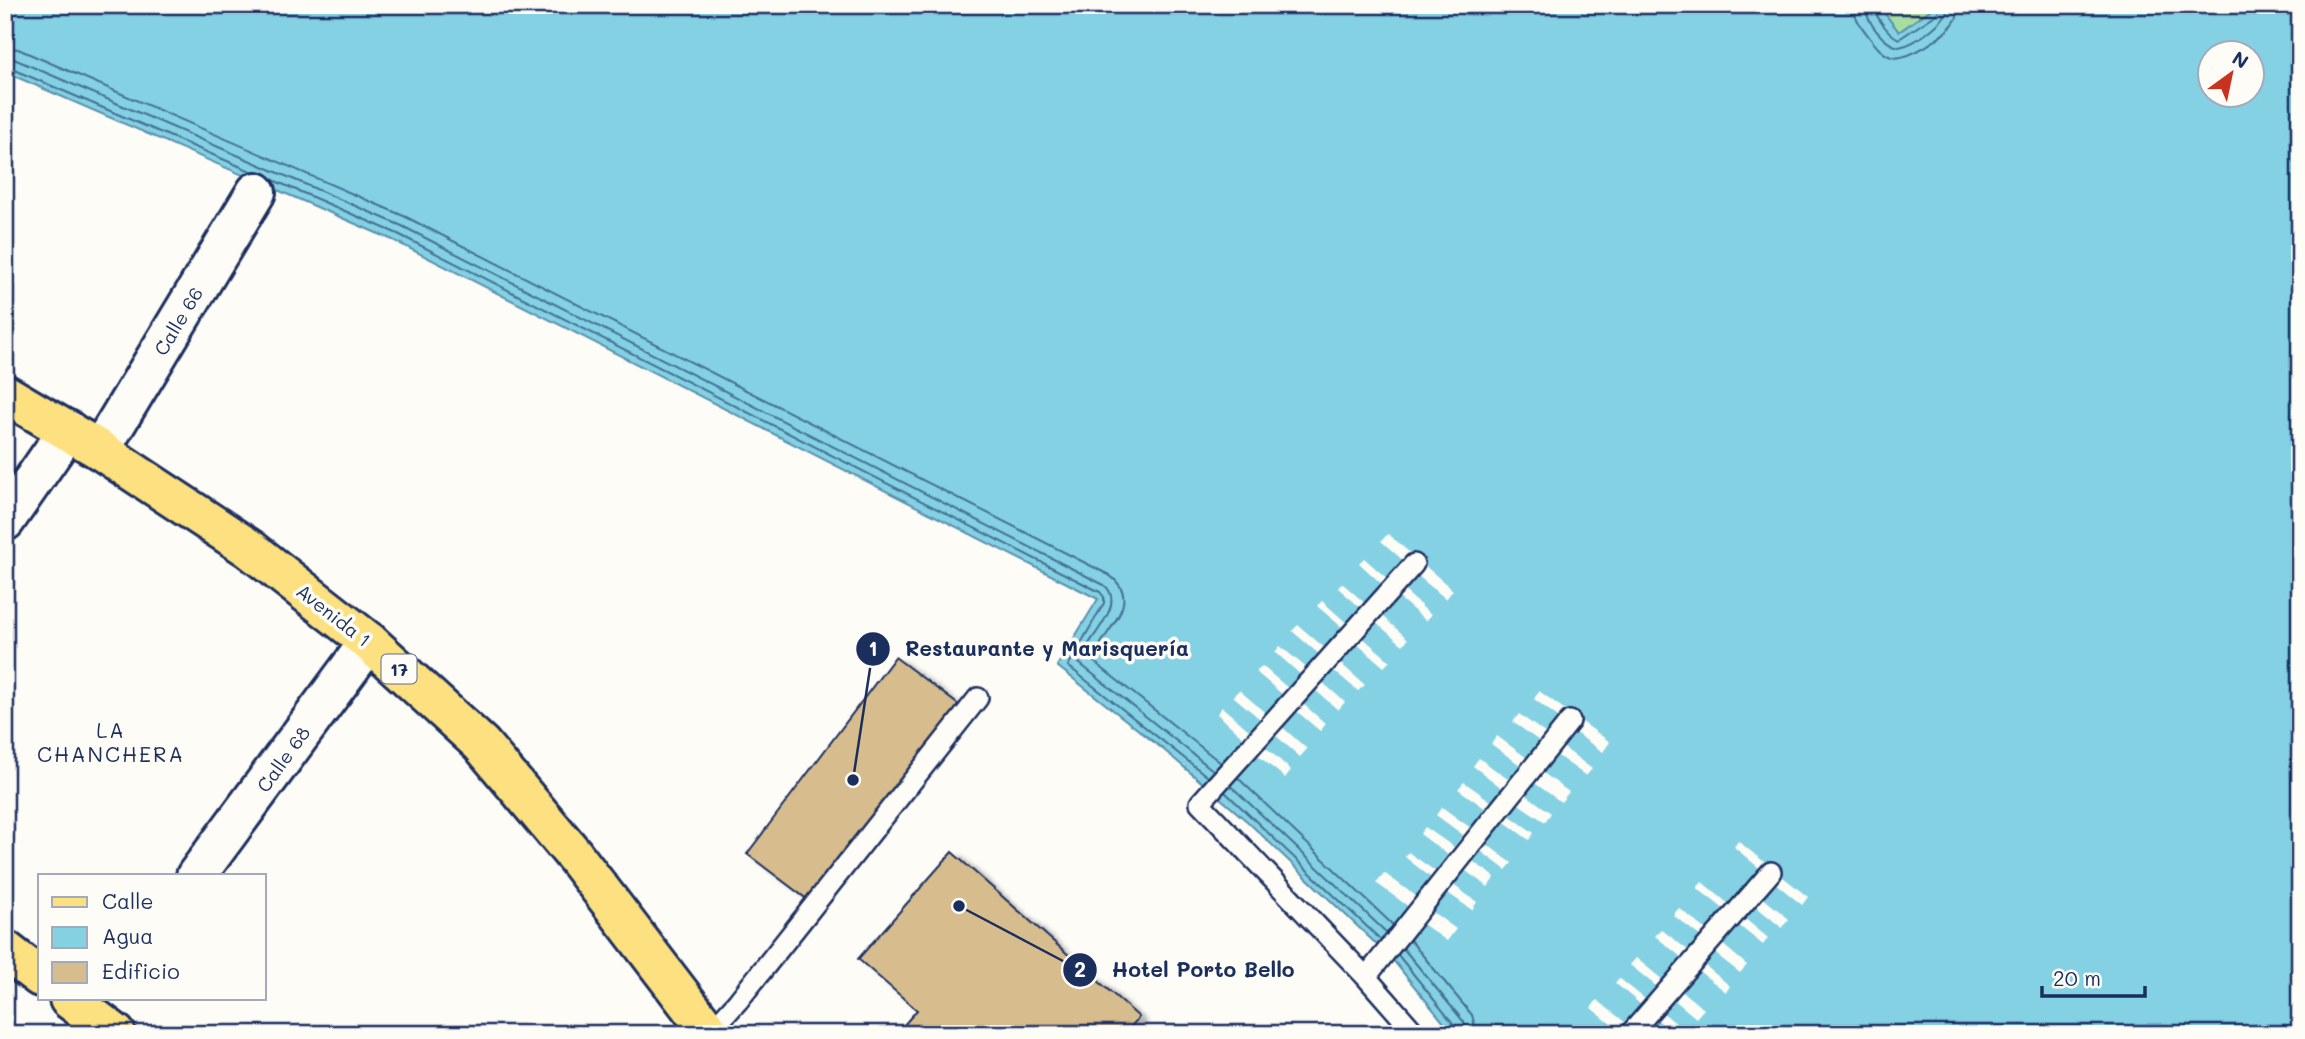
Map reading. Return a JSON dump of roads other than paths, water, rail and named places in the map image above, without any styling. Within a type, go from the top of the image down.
[{"type":"main road","name":"Avenida 1","points":[[5,394],[100,450],[250,549],[369,642],[481,744],[574,855],[710,1033]]},
{"type":"main road","points":[[5,950],[38,975]]},
{"type":"street","name":"Calle 66","points":[[100,450],[256,191]]},
{"type":"street","points":[[5,521],[68,430]]},
{"type":"street","name":"Calle 68","points":[[197,874],[369,642]]},
{"type":"lane","points":[[1414,564],[1200,803],[1366,977],[1416,1034]]},
{"type":"lane","points":[[710,1033],[978,698]]},
{"type":"lane","points":[[1366,977],[1570,721]]},
{"type":"lane","points":[[1630,1034],[1771,872]]},
{"type":"water","points":[[5,5],[1878,5],[1899,32],[1937,5],[2300,5],[2300,1034],[1453,1034],[1393,960],[1248,822],[1164,750],[1057,666],[1098,599],[395,241],[5,72]]},
{"type":"place","name":"Restaurante y Marisquería","points":[[853,780]]},
{"type":"place","name":"Hotel Porto Bello","points":[[959,906]]},
{"type":"district","name":"LA CHANCHERA","points":[[111,741]]}]
